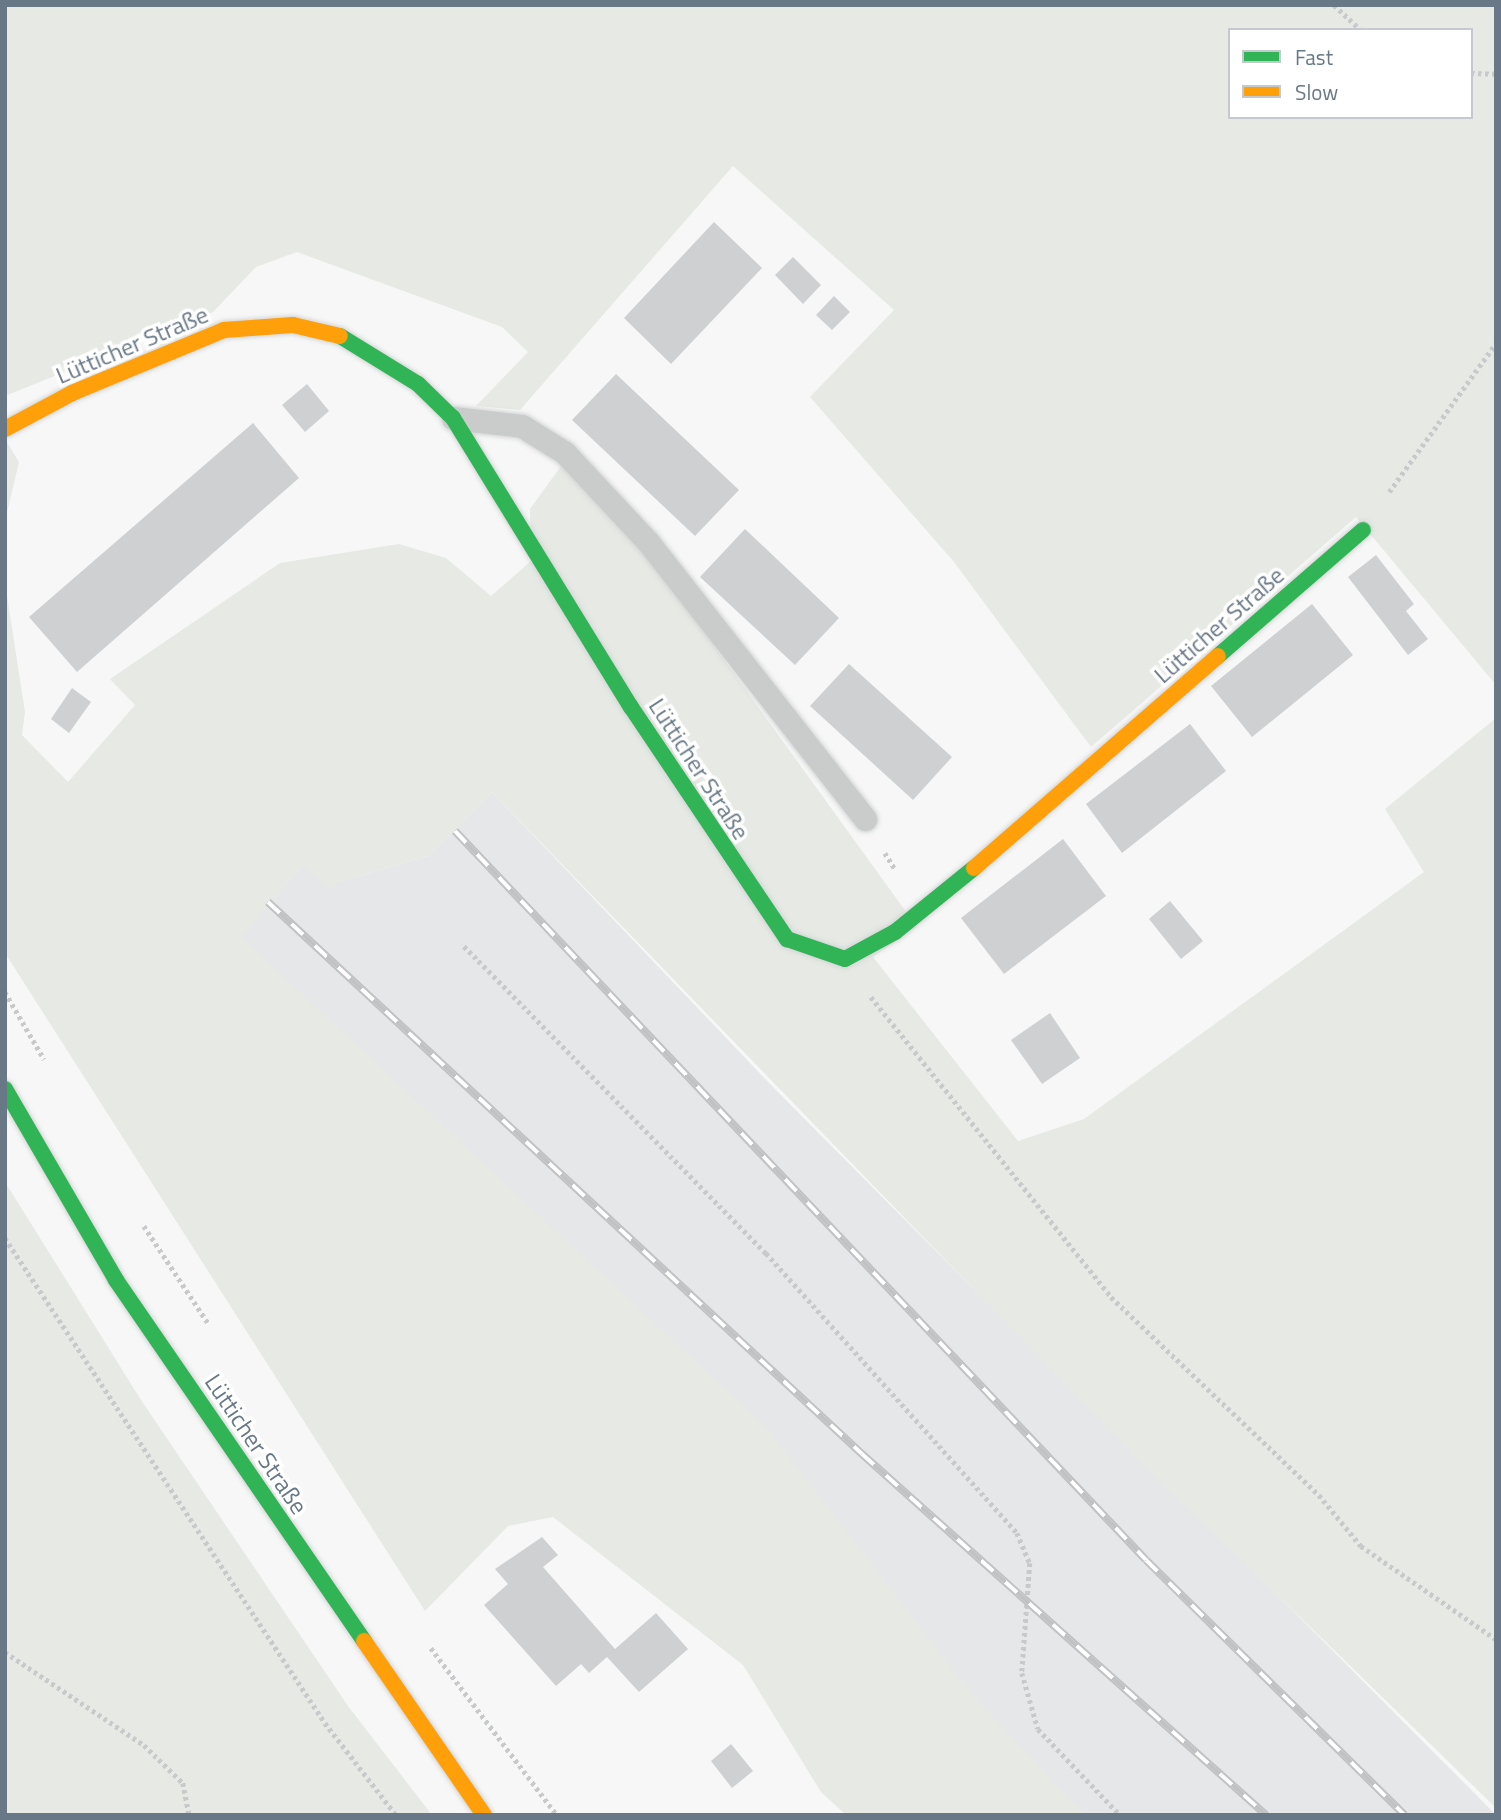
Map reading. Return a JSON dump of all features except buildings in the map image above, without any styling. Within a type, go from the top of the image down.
[{"type":"street","name":"Lütticher Straße","points":[[5,429],[72,393],[224,330],[293,325],[350,338],[418,384],[453,418],[631,707],[787,939],[845,958],[869,950],[921,910],[1363,530]]},
{"type":"street","name":"Lütticher Straße","points":[[5,1089],[116,1280],[484,1815]]},
{"type":"lane","points":[[453,418],[522,426],[565,453],[648,542],[865,819]]},
{"type":"path","points":[[1334,5],[1359,28]]},
{"type":"path","points":[[1473,73],[1496,74]]},
{"type":"path","points":[[1363,530],[1496,343]]},
{"type":"path","points":[[865,819],[921,910]]},
{"type":"path","points":[[464,946],[766,1253],[1017,1533],[1030,1563],[1022,1673],[1038,1729],[1121,1815]]},
{"type":"path","points":[[845,958],[992,1156],[1111,1297],[1320,1495],[1361,1546],[1496,1639]]},
{"type":"path","points":[[5,992],[48,1064]]},
{"type":"path","points":[[140,1220],[216,1336]]},
{"type":"path","points":[[5,1238],[325,1723],[396,1815]]},
{"type":"path","points":[[427,1643],[557,1815]]},
{"type":"path","points":[[5,1652],[145,1745],[183,1783],[189,1815]]},
{"type":"shaded area","points":[[5,5],[1496,5],[1496,685],[1356,517],[1091,747],[954,562],[810,397],[894,310],[733,166],[520,410],[476,406],[528,352],[502,327],[297,252],[256,267],[213,312],[5,396]]},
{"type":"shaded area","points":[[5,439],[19,462],[5,521]]},
{"type":"shaded area","points":[[564,462],[644,549],[917,927],[873,957],[1018,1141],[1084,1119],[1424,872],[1385,809],[1496,718],[1496,1808],[1146,1467],[492,792],[428,856],[341,881],[331,890],[303,865],[241,937],[767,1428],[971,1693],[1084,1815],[846,1815],[821,1792],[743,1665],[553,1517],[508,1526],[425,1611],[5,953],[5,583],[25,712],[22,735],[68,782],[135,705],[110,679],[280,563],[399,544],[446,558],[491,596],[531,561],[530,509]]},
{"type":"shaded area","points":[[492,792],[771,1085],[1496,1815],[1084,1815],[240,937],[303,865],[341,881],[428,856]]},
{"type":"shaded area","points":[[5,1182],[141,1400],[348,1706],[432,1815],[5,1815]]},
{"type":"railway","points":[[455,831],[1146,1560],[1405,1815]]},
{"type":"railway","points":[[268,902],[862,1454],[1266,1815]]},
{"type":"traffic: fast","points":[[340,336],[418,384],[453,418],[631,707],[787,939],[845,959],[895,932],[974,868]]},
{"type":"traffic: fast","points":[[1218,656],[1363,530]]},
{"type":"traffic: fast","points":[[5,1089],[116,1280],[364,1641]]},
{"type":"traffic: slow","points":[[5,429],[72,393],[224,330],[293,325],[340,336]]},
{"type":"traffic: slow","points":[[974,868],[1218,656]]},
{"type":"traffic: slow","points":[[364,1641],[484,1815]]}]
